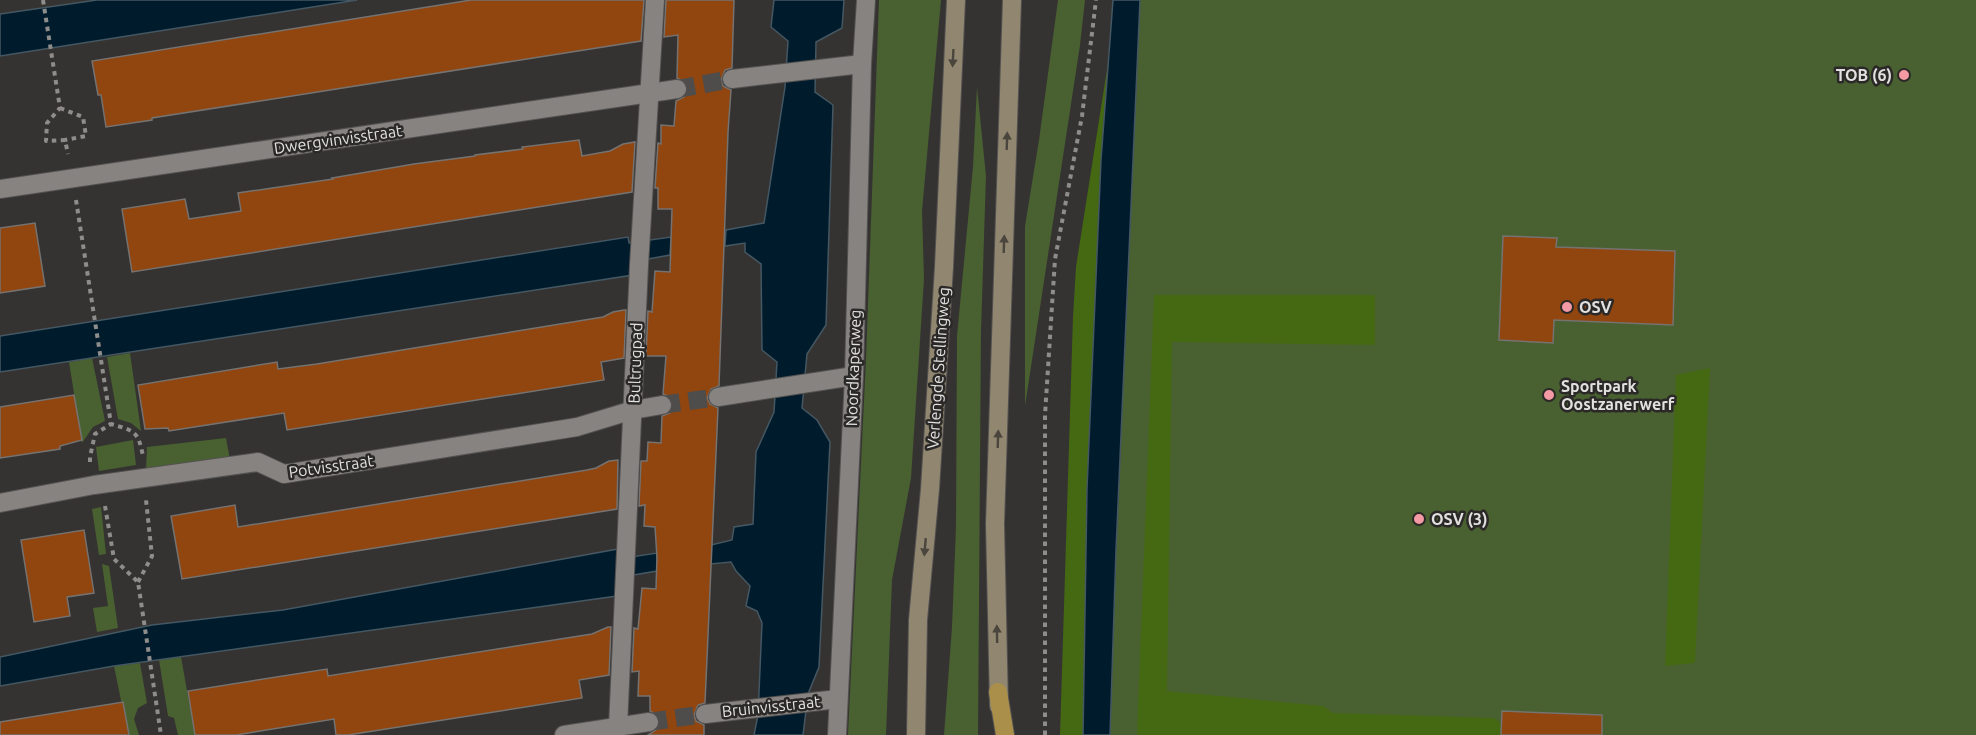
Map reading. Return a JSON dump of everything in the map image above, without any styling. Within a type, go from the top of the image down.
[{"type":"highway","points":[[998,693],[1005,735]]},
{"type":"main road","name":"Verlengde Stellingweg","points":[[916,735],[918,620],[930,489],[944,267],[956,0]]},
{"type":"main road","points":[[1000,735],[995,524],[1012,0]]},
{"type":"street","name":"Bultrugpad","points":[[618,727],[640,235],[655,0]]},
{"type":"street","name":"Noordkaperweg","points":[[837,735],[854,376],[862,64],[866,0]]},
{"type":"street","points":[[732,79],[862,64]]},
{"type":"street","name":"Dwergvinvisstraat","points":[[0,189],[677,89]]},
{"type":"street","points":[[718,397],[854,376]]},
{"type":"street","name":"Potvisstraat","points":[[0,503],[94,485],[258,462],[284,474],[577,427],[633,410],[662,405]]},
{"type":"street","name":"Bruinvisstraat","points":[[705,714],[838,699]]},
{"type":"street","points":[[564,735],[649,722]]},
{"type":"path","points":[[1045,735],[1045,415],[1055,259],[1082,116],[1096,0]]},
{"type":"path","points":[[43,3],[57,83]]},
{"type":"path","points":[[60,108],[83,117],[85,127],[86,136],[65,140]]},
{"type":"path","points":[[92,304],[106,394]]},
{"type":"path","points":[[111,423],[95,434],[90,457],[94,485],[105,505],[114,559],[138,582],[161,735]]},
{"type":"green space","points":[[879,0],[941,0],[922,211],[924,279],[911,478],[892,580],[886,735],[848,735],[866,359]]},
{"type":"green space","points":[[1058,0],[1085,0],[1025,406],[1025,226]]},
{"type":"green space","name":"Sportpark Oostzanerwerf","points":[[1140,0],[1976,0],[1976,735],[1110,735]]},
{"type":"green space","points":[[1111,44],[1095,303],[1083,735],[1060,735],[1076,267]]},
{"type":"green space","points":[[977,87],[986,176],[981,331],[978,735],[944,735],[956,527],[957,336],[973,167]]},
{"type":"green space","points":[[1154,295],[1375,295],[1375,345],[1172,342],[1167,691],[1323,706],[1333,713],[1494,718],[1501,723],[1501,735],[1137,735]]},
{"type":"green space","points":[[130,353],[141,431],[131,423],[118,419],[107,357]]},
{"type":"green space","points":[[92,358],[105,421],[93,427],[82,443],[69,362]]},
{"type":"green space","points":[[1710,368],[1695,663],[1665,666],[1676,375]]},
{"type":"green space","points":[[226,438],[230,460],[146,471],[147,447]]},
{"type":"green space","points":[[133,440],[136,465],[99,471],[96,447]]},
{"type":"green space","points":[[101,507],[106,554],[99,555],[92,509]]},
{"type":"green space","points":[[102,564],[109,566],[118,628],[97,632],[93,608],[108,606]]},
{"type":"green space","points":[[181,657],[195,735],[178,735],[174,718],[168,716],[159,660]]},
{"type":"green space","points":[[140,663],[147,703],[138,708],[134,719],[139,735],[128,735],[114,666]]},
{"type":"water","points":[[97,0],[357,0],[0,56],[0,14]]},
{"type":"water","points":[[774,0],[844,0],[842,28],[816,42],[815,92],[833,105],[826,325],[807,354],[802,408],[817,420],[830,442],[819,667],[808,694],[803,735],[754,735],[758,715],[762,623],[757,611],[746,606],[750,586],[731,562],[710,564],[711,545],[732,540],[734,527],[753,524],[756,452],[774,412],[777,362],[762,350],[761,264],[745,252],[745,243],[725,246],[726,230],[764,223],[785,87],[788,41],[771,27]]},
{"type":"water","points":[[1113,0],[1140,0],[1110,735],[1083,735],[1087,489],[1101,160]]},
{"type":"water","points":[[628,237],[629,243],[671,237],[670,255],[631,262],[633,275],[0,372],[0,336]]},
{"type":"water","points":[[618,549],[618,559],[657,553],[657,571],[616,578],[617,596],[114,666],[0,686],[0,657],[152,625],[283,610]]},
{"type":"building","points":[[471,0],[644,0],[641,41],[106,127],[92,61]]},
{"type":"building","points":[[666,0],[734,0],[732,68],[725,70],[721,80],[723,86],[731,90],[719,386],[711,389],[707,398],[710,404],[718,408],[705,703],[698,705],[694,715],[696,721],[704,725],[704,735],[648,735],[660,726],[660,720],[650,711],[650,696],[638,696],[639,671],[632,672],[634,628],[638,629],[642,588],[656,589],[655,527],[644,526],[645,505],[639,506],[641,461],[647,461],[648,442],[661,443],[662,416],[670,413],[673,404],[670,397],[663,394],[666,356],[646,356],[648,311],[652,312],[655,271],[670,272],[672,209],[658,209],[658,188],[655,188],[658,143],[661,144],[661,125],[674,126],[676,101],[684,97],[688,88],[685,82],[677,78],[678,35],[664,37]]},
{"type":"building","points":[[579,140],[582,156],[610,151],[623,144],[635,142],[632,192],[132,272],[122,209],[185,199],[189,219],[241,211],[238,193],[414,164],[523,149],[522,147]]},
{"type":"building","points":[[35,223],[45,286],[0,293],[0,228]]},
{"type":"building","points":[[1503,236],[1557,238],[1556,247],[1675,251],[1673,325],[1554,320],[1553,343],[1499,340]]},
{"type":"building","points":[[626,310],[624,358],[601,362],[604,380],[287,430],[284,413],[169,431],[168,428],[145,429],[138,385],[277,362],[278,369],[317,364],[603,317],[613,312]]},
{"type":"building","points":[[74,395],[82,440],[60,446],[60,449],[0,458],[0,407]]},
{"type":"building","points":[[618,460],[617,509],[182,579],[171,516],[235,505],[238,527],[587,470],[609,461]]},
{"type":"building","points":[[84,530],[94,593],[67,597],[70,616],[34,622],[21,540]]},
{"type":"building","points":[[611,627],[609,675],[579,680],[582,698],[348,735],[336,735],[334,719],[236,735],[195,735],[188,691],[327,669],[328,676],[592,634]]},
{"type":"building","points":[[123,702],[129,735],[0,735],[0,722]]},
{"type":"building","points":[[1502,711],[1602,715],[1602,735],[1501,735]]},
{"type":"tunnel","points":[[677,89],[732,79]]},
{"type":"tunnel","points":[[662,405],[718,397]]},
{"type":"tunnel","points":[[649,722],[705,714]]},
{"type":"place","name":"TOB (6)","points":[[1904,75]]},
{"type":"place","name":"OSV","points":[[1567,307]]},
{"type":"place","name":"Sportpark Oostzanerwerf","points":[[1549,395]]},
{"type":"place","name":"OSV (3)","points":[[1419,519]]}]
